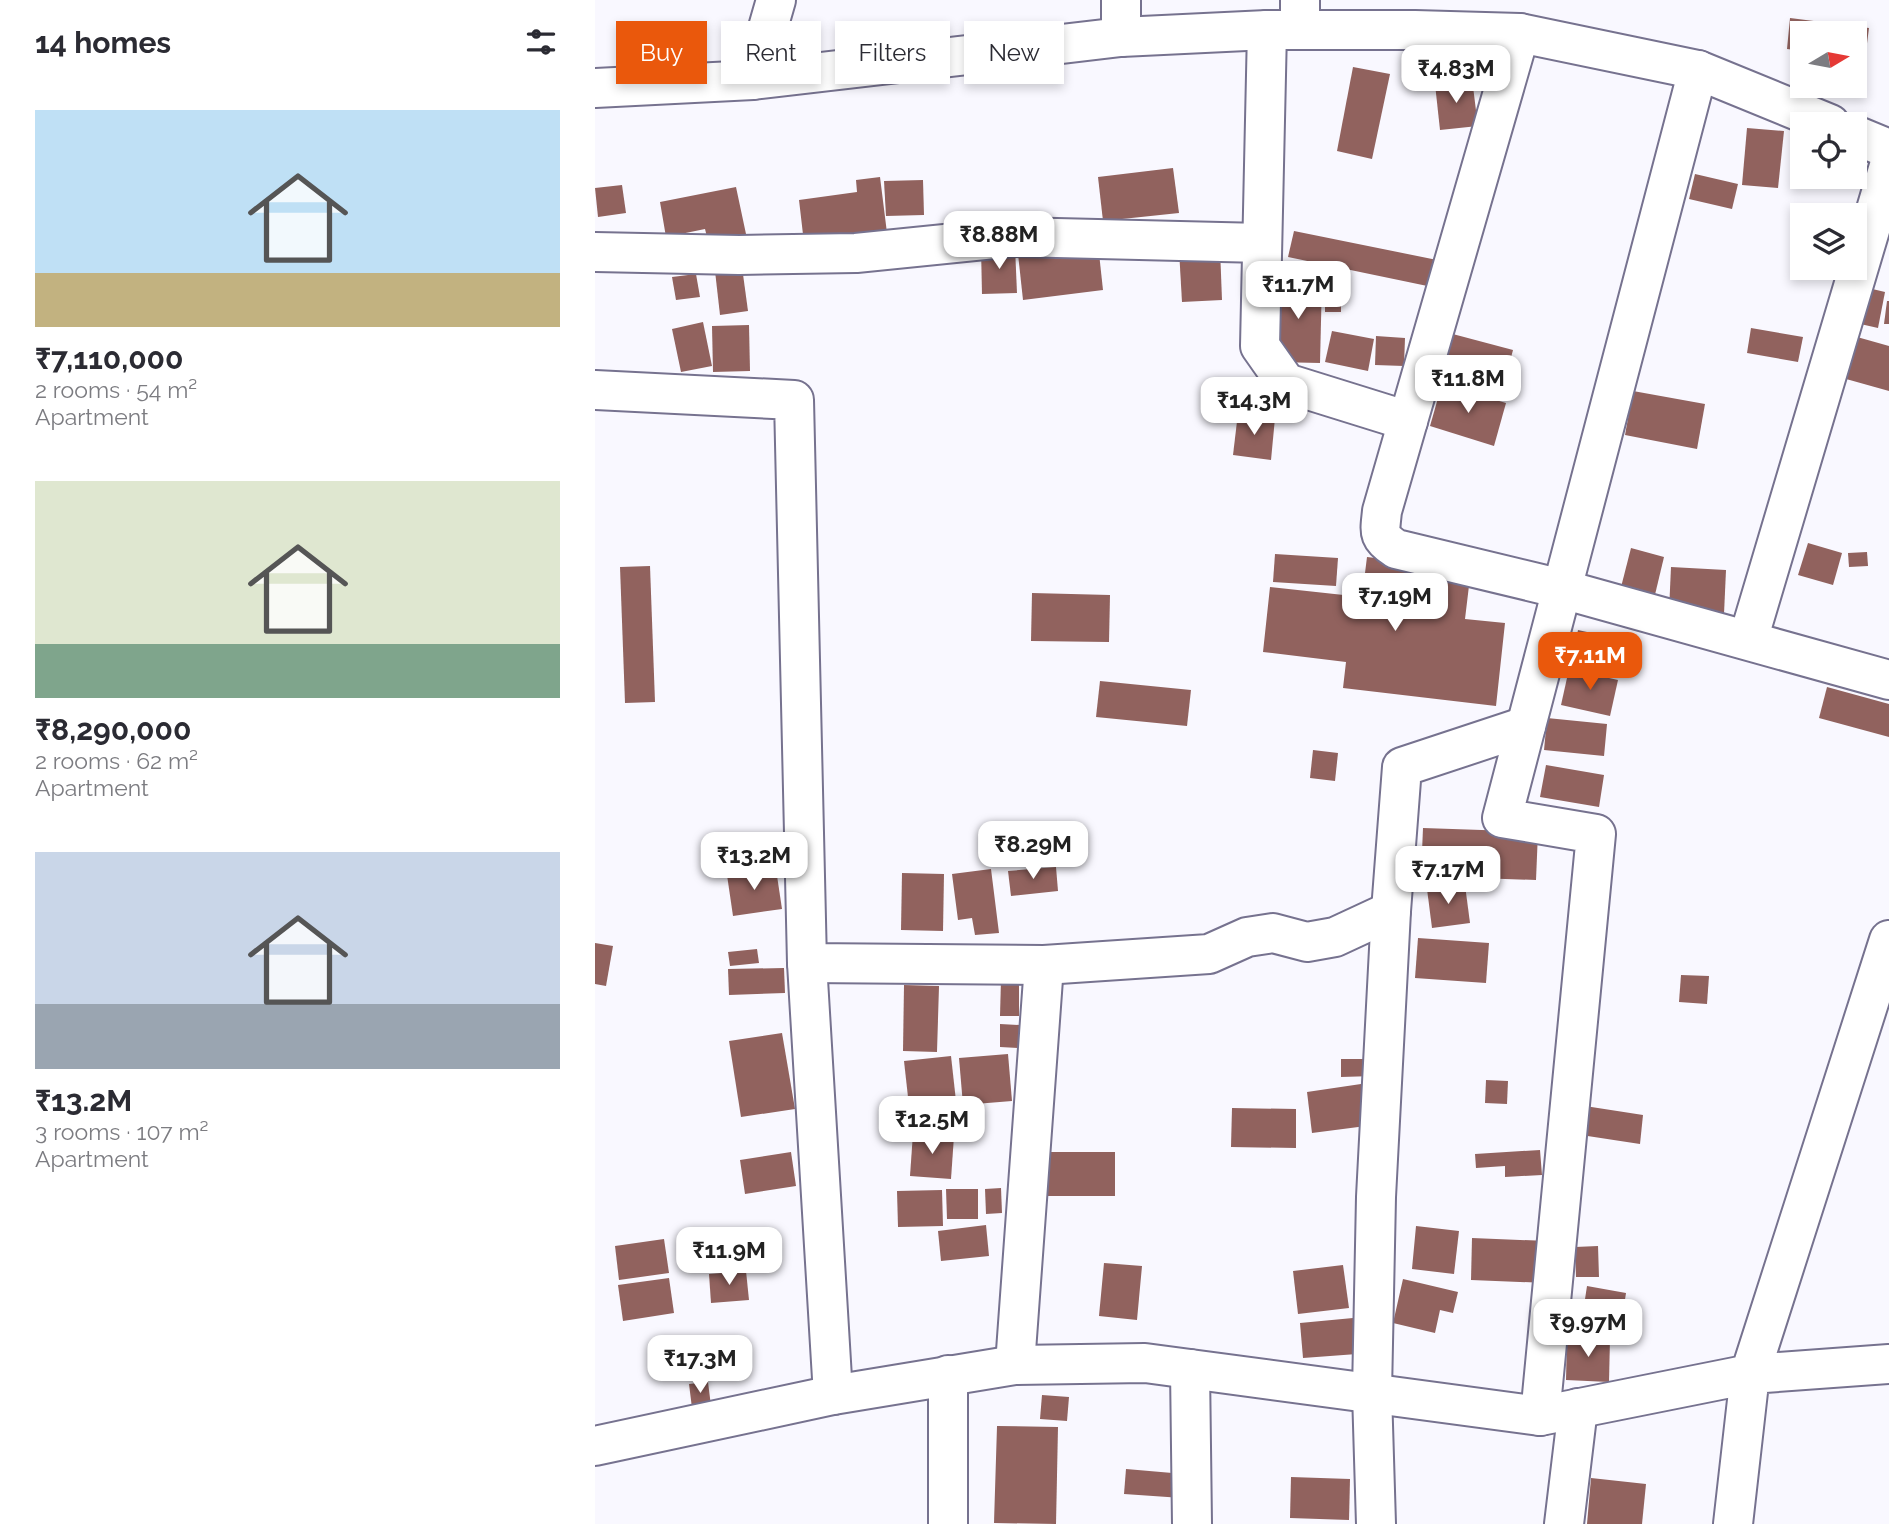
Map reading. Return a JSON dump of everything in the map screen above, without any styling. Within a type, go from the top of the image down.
[{"type":"street","points":[[770,21],[776,0]]},
{"type":"street","points":[[1121,0],[1121,37]]},
{"type":"street","points":[[821,71],[1289,20],[1520,33],[1698,70],[1801,112]]},
{"type":"street","points":[[1289,20],[1262,243],[1260,346],[1286,383],[1408,421]]},
{"type":"street","points":[[1520,33],[1382,511],[1380,531],[1383,541],[1396,549],[1562,589],[1889,680]]},
{"type":"street","points":[[1540,1416],[1596,834],[1502,818],[1698,70]]},
{"type":"street","points":[[595,88],[721,81]]},
{"type":"street","points":[[1867,140],[1889,149]]},
{"type":"street","points":[[1748,640],[1889,166]]},
{"type":"street","points":[[595,252],[739,255],[856,253],[1014,237],[1262,243]]},
{"type":"street","points":[[595,390],[793,400],[807,963],[833,1395]]},
{"type":"street","points":[[1376,1524],[1372,1392],[1376,1197],[1391,911],[1402,767],[1526,726]]},
{"type":"street","points":[[807,963],[1044,965],[1209,954],[1247,937],[1273,933],[1307,942],[1335,937],[1391,911]]},
{"type":"street","points":[[1733,1524],[1750,1374],[1889,940]]},
{"type":"street","points":[[1015,1365],[1044,965]]},
{"type":"street","points":[[595,1446],[833,1395],[1015,1365],[1146,1363],[1540,1416],[1750,1374],[1889,1364]]},
{"type":"street","points":[[1190,1369],[1192,1524]]},
{"type":"street","points":[[948,1375],[948,1524]]},
{"type":"street","points":[[1564,1524],[1578,1408]]},
{"type":"building","points":[[1790,18],[1814,21],[1790,21],[1790,49],[1787,49]]},
{"type":"building","points":[[1353,67],[1390,74],[1372,159],[1337,151]]},
{"type":"building","points":[[1472,79],[1478,126],[1440,130],[1435,84]]},
{"type":"building","points":[[1747,128],[1784,131],[1778,188],[1742,185]]},
{"type":"building","points":[[1173,168],[1179,213],[1103,221],[1098,177]]},
{"type":"building","points":[[1695,174],[1738,184],[1732,209],[1689,199]]},
{"type":"building","points":[[880,177],[887,233],[804,243],[799,200],[857,192],[856,180]]},
{"type":"building","points":[[923,180],[924,215],[886,216],[884,181]]},
{"type":"building","points":[[622,185],[626,213],[598,217],[595,188]]},
{"type":"building","points":[[736,187],[746,234],[708,241],[705,229],[666,237],[660,202]]},
{"type":"building","points":[[1294,231],[1442,261],[1437,288],[1288,257]]},
{"type":"building","points":[[1098,244],[1103,290],[1023,300],[1018,254]]},
{"type":"building","points":[[1015,247],[1017,293],[982,294],[981,248]]},
{"type":"building","points":[[1220,248],[1222,300],[1182,302],[1179,250]]},
{"type":"building","points":[[742,267],[748,311],[720,315],[715,271]]},
{"type":"building","points":[[1325,271],[1341,272],[1341,312],[1325,312]]},
{"type":"building","points":[[696,274],[700,297],[676,300],[672,277]]},
{"type":"building","points":[[1277,278],[1322,280],[1320,363],[1275,362]]},
{"type":"building","points":[[1864,287],[1885,292],[1878,328],[1856,323]]},
{"type":"building","points":[[1887,301],[1889,324],[1884,324]]},
{"type":"building","points":[[703,322],[712,366],[681,372],[672,329]]},
{"type":"building","points":[[749,325],[750,371],[713,372],[712,326]]},
{"type":"building","points":[[1751,328],[1803,337],[1798,362],[1747,353]]},
{"type":"building","points":[[1332,331],[1374,339],[1368,371],[1325,362]]},
{"type":"building","points":[[1449,333],[1513,350],[1502,392],[1438,375]]},
{"type":"building","points":[[1850,335],[1889,346],[1889,391],[1839,377]]},
{"type":"building","points":[[1376,336],[1405,338],[1404,366],[1375,365]]},
{"type":"building","points":[[1442,384],[1506,403],[1494,446],[1430,426]]},
{"type":"building","points":[[1633,391],[1705,404],[1697,449],[1625,435]]},
{"type":"building","points":[[1238,413],[1275,418],[1271,460],[1233,455]]},
{"type":"building","points":[[1808,543],[1842,553],[1833,585],[1798,575]]},
{"type":"building","points":[[1631,548],[1664,557],[1653,603],[1619,595]]},
{"type":"building","points":[[1867,552],[1868,566],[1849,567],[1848,553]]},
{"type":"building","points":[[1275,554],[1338,558],[1336,586],[1273,582]]},
{"type":"building","points":[[1367,557],[1471,569],[1465,619],[1505,623],[1496,706],[1343,688],[1346,662],[1263,652],[1270,587],[1362,597]]},
{"type":"building","points":[[650,566],[655,702],[625,703],[620,567]]},
{"type":"building","points":[[1671,567],[1726,570],[1724,614],[1669,611]]},
{"type":"building","points":[[1032,593],[1110,595],[1109,642],[1031,641]]},
{"type":"building","points":[[1578,630],[1632,642],[1624,674],[1571,662]]},
{"type":"building","points":[[1569,669],[1618,680],[1610,716],[1561,705]]},
{"type":"building","points":[[1100,681],[1191,690],[1187,726],[1096,717]]},
{"type":"building","points":[[1827,687],[1889,704],[1889,737],[1819,718]]},
{"type":"building","points":[[1547,718],[1607,724],[1604,756],[1544,750]]},
{"type":"building","points":[[1313,750],[1338,753],[1335,781],[1310,778]]},
{"type":"building","points":[[1546,765],[1604,775],[1599,807],[1540,797]]},
{"type":"building","points":[[1423,828],[1538,832],[1536,880],[1421,876]]},
{"type":"building","points":[[1056,867],[1058,891],[1011,896],[1008,871]]},
{"type":"building","points":[[776,869],[782,909],[733,916],[727,875]]},
{"type":"building","points":[[991,869],[999,933],[975,935],[972,918],[958,920],[952,874]]},
{"type":"building","points":[[902,873],[944,874],[943,931],[901,930]]},
{"type":"building","points":[[1465,885],[1470,923],[1432,928],[1427,889]]},
{"type":"building","points":[[1418,938],[1489,943],[1486,983],[1415,978]]},
{"type":"building","points":[[595,943],[613,946],[606,986],[595,984]]},
{"type":"building","points":[[757,949],[759,963],[730,966],[728,952]]},
{"type":"building","points":[[784,968],[785,993],[729,995],[728,969]]},
{"type":"building","points":[[1681,975],[1709,976],[1707,1004],[1679,1002]]},
{"type":"building","points":[[1001,979],[1019,980],[1019,1016],[1000,1016]]},
{"type":"building","points":[[904,985],[939,986],[937,1052],[903,1051]]},
{"type":"building","points":[[1000,1024],[1020,1025],[1019,1048],[1000,1047]]},
{"type":"building","points":[[782,1033],[795,1109],[741,1117],[729,1041]]},
{"type":"building","points":[[1008,1054],[1012,1101],[963,1105],[959,1058]]},
{"type":"building","points":[[951,1056],[956,1101],[909,1106],[904,1061]]},
{"type":"building","points":[[1341,1059],[1374,1059],[1374,1076],[1341,1077]]},
{"type":"building","points":[[1486,1080],[1508,1081],[1507,1104],[1485,1103]]},
{"type":"building","points":[[1361,1084],[1366,1126],[1312,1133],[1307,1092]]},
{"type":"building","points":[[1585,1106],[1643,1115],[1640,1144],[1581,1135]]},
{"type":"building","points":[[1232,1108],[1296,1109],[1296,1148],[1231,1147]]},
{"type":"building","points":[[913,1133],[954,1136],[951,1179],[910,1176]]},
{"type":"building","points":[[1540,1150],[1542,1175],[1505,1177],[1505,1166],[1476,1168],[1475,1154]]},
{"type":"building","points":[[791,1152],[796,1186],[745,1194],[740,1160]]},
{"type":"building","points":[[1039,1152],[1115,1152],[1115,1196],[1039,1196]]},
{"type":"building","points":[[1001,1188],[1002,1213],[986,1214],[985,1189]]},
{"type":"building","points":[[946,1189],[978,1189],[978,1219],[947,1219]]},
{"type":"building","points":[[942,1190],[943,1226],[898,1227],[897,1191]]},
{"type":"building","points":[[986,1225],[989,1256],[941,1261],[938,1231]]},
{"type":"building","points":[[1416,1226],[1459,1231],[1454,1274],[1412,1269]]},
{"type":"building","points":[[1472,1238],[1548,1241],[1546,1283],[1471,1280]]},
{"type":"building","points":[[664,1239],[669,1273],[619,1280],[615,1246]]},
{"type":"building","points":[[1598,1246],[1599,1277],[1576,1277],[1575,1247]]},
{"type":"building","points":[[1104,1263],[1142,1266],[1137,1320],[1099,1316]]},
{"type":"building","points":[[1343,1265],[1349,1308],[1298,1314],[1293,1271]]},
{"type":"building","points":[[746,1271],[749,1300],[711,1303],[709,1274]]},
{"type":"building","points":[[669,1278],[674,1313],[623,1321],[618,1285]]},
{"type":"building","points":[[1403,1279],[1458,1292],[1453,1313],[1440,1310],[1435,1333],[1393,1323]]},
{"type":"building","points":[[1587,1286],[1626,1293],[1619,1338],[1580,1332]]},
{"type":"building","points":[[1353,1318],[1357,1354],[1303,1358],[1300,1323]]},
{"type":"building","points":[[1567,1336],[1610,1338],[1609,1382],[1566,1380]]},
{"type":"building","points":[[708,1382],[711,1406],[692,1408],[689,1384]]},
{"type":"building","points":[[1042,1395],[1069,1397],[1067,1421],[1040,1419]]},
{"type":"building","points":[[997,1426],[1058,1427],[1056,1524],[994,1523]]},
{"type":"building","points":[[1126,1469],[1184,1474],[1182,1498],[1124,1494]]},
{"type":"building","points":[[1291,1477],[1350,1479],[1349,1520],[1290,1518]]},
{"type":"building","points":[[1591,1478],[1646,1484],[1642,1524],[1587,1524]]}]
